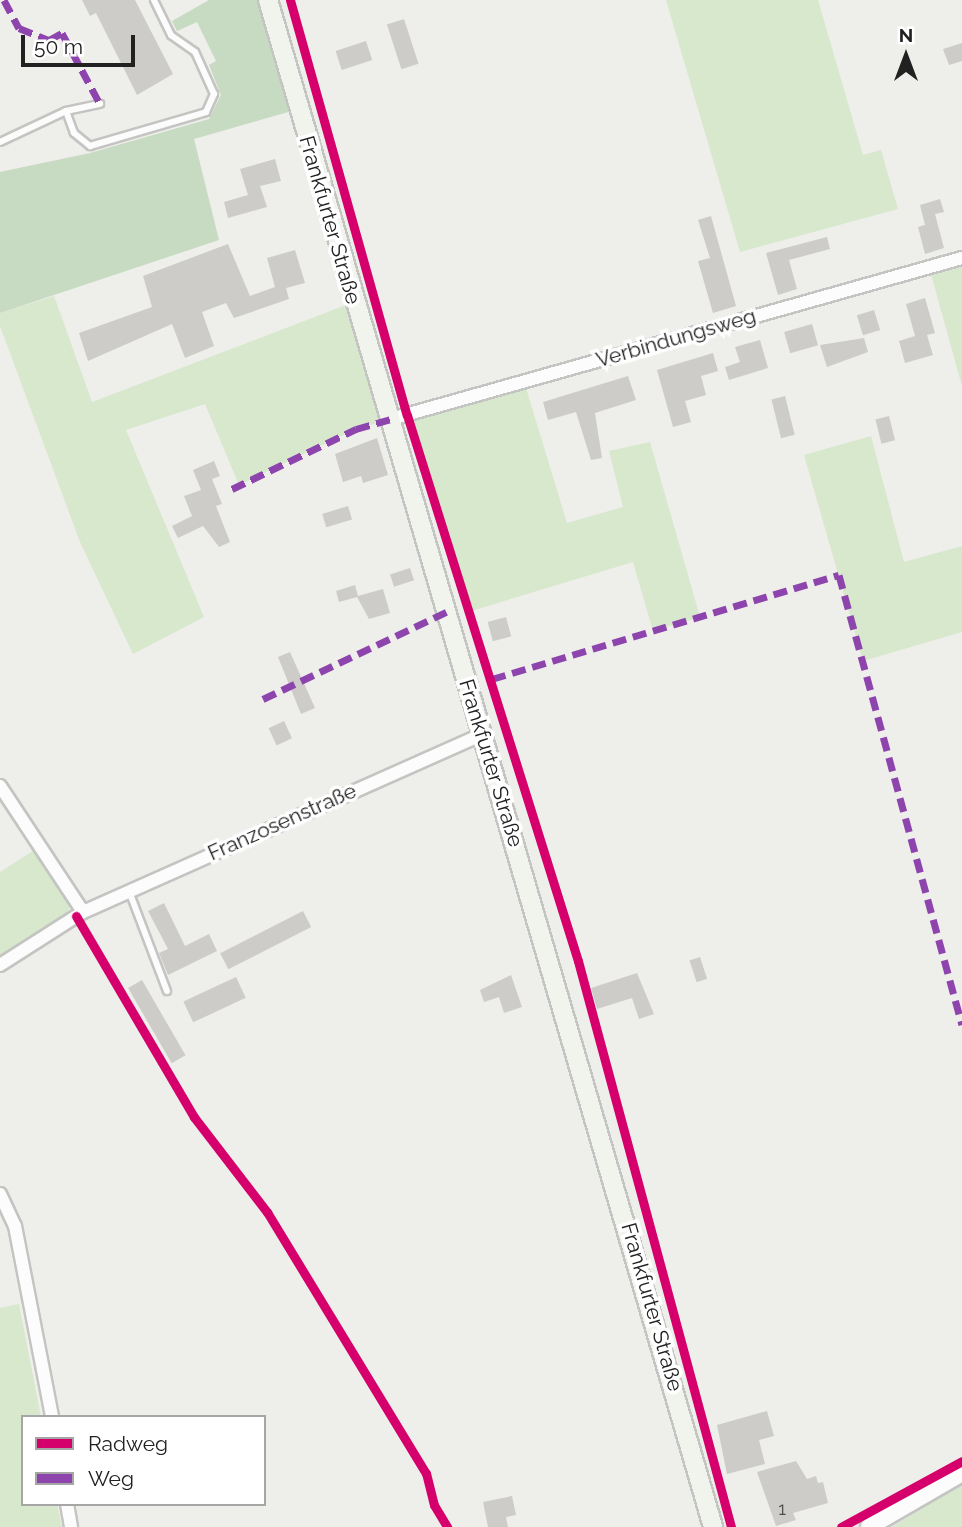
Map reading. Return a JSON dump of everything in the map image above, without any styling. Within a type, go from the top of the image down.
[{"type":"main road","name":"Frankfurter Straße","points":[[268,0],[713,1527]]},
{"type":"street","name":"Verbindungsweg","points":[[391,419],[962,258]]},
{"type":"street","name":"Franzosenstraße","points":[[0,965],[83,912],[483,734]]},
{"type":"street","points":[[0,786],[83,912]]},
{"type":"street","points":[[0,1194],[15,1226],[52,1415]]},
{"type":"street","points":[[869,1527],[962,1473]]},
{"type":"street","points":[[67,1506],[71,1527]]},
{"type":"lane","points":[[66,111],[74,133],[90,146],[206,111],[214,94],[195,52],[171,34],[154,0]]},
{"type":"lane","points":[[0,142],[66,111],[100,104]]},
{"type":"lane","points":[[130,891],[167,991]]},
{"type":"green space","points":[[209,0],[268,0],[299,109],[194,139],[219,240],[0,313],[0,172],[90,153],[209,119],[221,95],[209,65],[216,61],[197,22],[177,31],[172,21]]},
{"type":"green space","points":[[666,0],[818,0],[863,155],[881,150],[898,209],[740,252]]},
{"type":"green space","points":[[962,258],[962,386],[929,267]]},
{"type":"green space","points":[[54,296],[92,402],[354,302],[391,419],[356,429],[239,485],[205,404],[126,430],[204,617],[133,654],[80,542],[0,326],[0,313]]},
{"type":"green space","points":[[526,388],[567,523],[623,507],[609,451],[650,442],[700,617],[653,631],[633,562],[471,611],[407,415]]},
{"type":"green space","points":[[871,436],[904,562],[962,546],[962,632],[863,661],[804,455]]},
{"type":"green space","points":[[36,849],[70,903],[69,909],[65,917],[0,959],[0,872]]},
{"type":"green space","points":[[19,1304],[41,1415],[21,1415],[21,1506],[57,1506],[62,1527],[0,1527],[0,1308]]},
{"type":"green space","points":[[962,1484],[962,1527],[892,1527]]},
{"type":"building","points":[[82,0],[135,0],[173,74],[137,95],[96,13],[90,16]]},
{"type":"building","points":[[404,19],[419,64],[401,69],[387,25]]},
{"type":"building","points":[[366,41],[372,60],[342,70],[336,51]]},
{"type":"building","points":[[962,43],[962,61],[949,65],[943,49]]},
{"type":"building","points":[[275,159],[281,181],[260,186],[267,207],[228,218],[224,202],[248,195],[240,169]]},
{"type":"building","points":[[940,199],[944,212],[935,214],[944,248],[925,254],[918,227],[925,225],[920,205]]},
{"type":"building","points":[[711,216],[736,306],[713,313],[698,261],[710,258],[698,220]]},
{"type":"building","points":[[827,237],[830,249],[789,260],[797,289],[778,295],[766,253]]},
{"type":"building","points":[[228,244],[250,296],[275,287],[267,258],[295,250],[305,283],[286,288],[289,299],[234,318],[226,303],[202,312],[214,346],[185,358],[172,324],[88,361],[79,333],[152,307],[143,276]]},
{"type":"building","points":[[925,298],[935,333],[927,335],[933,355],[905,363],[899,341],[915,336],[906,304]]},
{"type":"building","points":[[874,310],[880,330],[863,335],[857,315]]},
{"type":"building","points":[[812,324],[818,345],[790,353],[784,332]]},
{"type":"building","points":[[864,338],[868,352],[827,367],[820,345]]},
{"type":"building","points":[[760,340],[768,368],[729,380],[725,367],[740,362],[735,347]]},
{"type":"building","points":[[713,353],[718,371],[701,376],[706,395],[685,401],[691,422],[673,427],[657,370]]},
{"type":"building","points":[[628,376],[636,400],[595,413],[602,458],[591,460],[576,412],[548,420],[543,402]]},
{"type":"building","points":[[785,396],[795,435],[781,438],[771,399]]},
{"type":"building","points":[[889,416],[895,440],[881,444],[875,419]]},
{"type":"building","points":[[377,438],[388,475],[363,483],[361,476],[343,482],[335,454]]},
{"type":"building","points":[[214,461],[220,476],[212,479],[222,504],[216,506],[230,542],[219,547],[203,526],[178,538],[172,526],[192,516],[184,496],[201,490],[193,470]]},
{"type":"building","points":[[348,506],[352,519],[326,527],[322,514]]},
{"type":"building","points":[[410,568],[414,580],[394,587],[390,574]]},
{"type":"building","points":[[355,585],[358,596],[383,589],[390,613],[369,619],[357,597],[339,602],[336,591]]},
{"type":"building","points":[[506,617],[511,636],[493,641],[488,622]]},
{"type":"building","points":[[290,652],[315,708],[301,714],[278,657]]},
{"type":"building","points":[[284,721],[292,738],[277,745],[269,728]]},
{"type":"building","points":[[164,903],[185,946],[209,934],[217,951],[168,975],[159,953],[168,949],[148,911]]},
{"type":"building","points":[[303,911],[311,927],[228,969],[220,953]]},
{"type":"building","points":[[700,957],[707,979],[697,982],[690,960]]},
{"type":"building","points":[[637,973],[654,1014],[639,1019],[632,998],[597,1009],[591,988]]},
{"type":"building","points":[[511,975],[522,1007],[504,1013],[499,997],[484,1002],[480,990]]},
{"type":"building","points":[[236,977],[246,998],[193,1022],[183,1002]]},
{"type":"building","points":[[142,980],[186,1055],[172,1063],[128,988]]},
{"type":"building","points":[[767,1411],[774,1436],[759,1440],[765,1464],[727,1474],[717,1425]]},
{"type":"building","points":[[796,1461],[807,1479],[816,1476],[818,1483],[823,1482],[828,1503],[793,1513],[796,1520],[776,1526],[757,1472]]},
{"type":"building","points":[[512,1496],[516,1515],[506,1517],[508,1527],[488,1527],[483,1502]]},
{"type":"marked path","points":[[4,0],[19,28],[49,40],[62,33],[100,104]]},
{"type":"marked path","points":[[232,489],[356,429],[391,419]]},
{"type":"marked path","points":[[492,679],[839,575],[962,1024]]},
{"type":"marked path","points":[[263,699],[446,612]]},
{"type":"cycle path","points":[[290,0],[407,415],[578,961],[731,1527]]},
{"type":"cycle path","points":[[76,916],[194,1117],[267,1212],[426,1473],[434,1505],[447,1527]]},
{"type":"cycle path","points":[[841,1527],[962,1461]]}]
